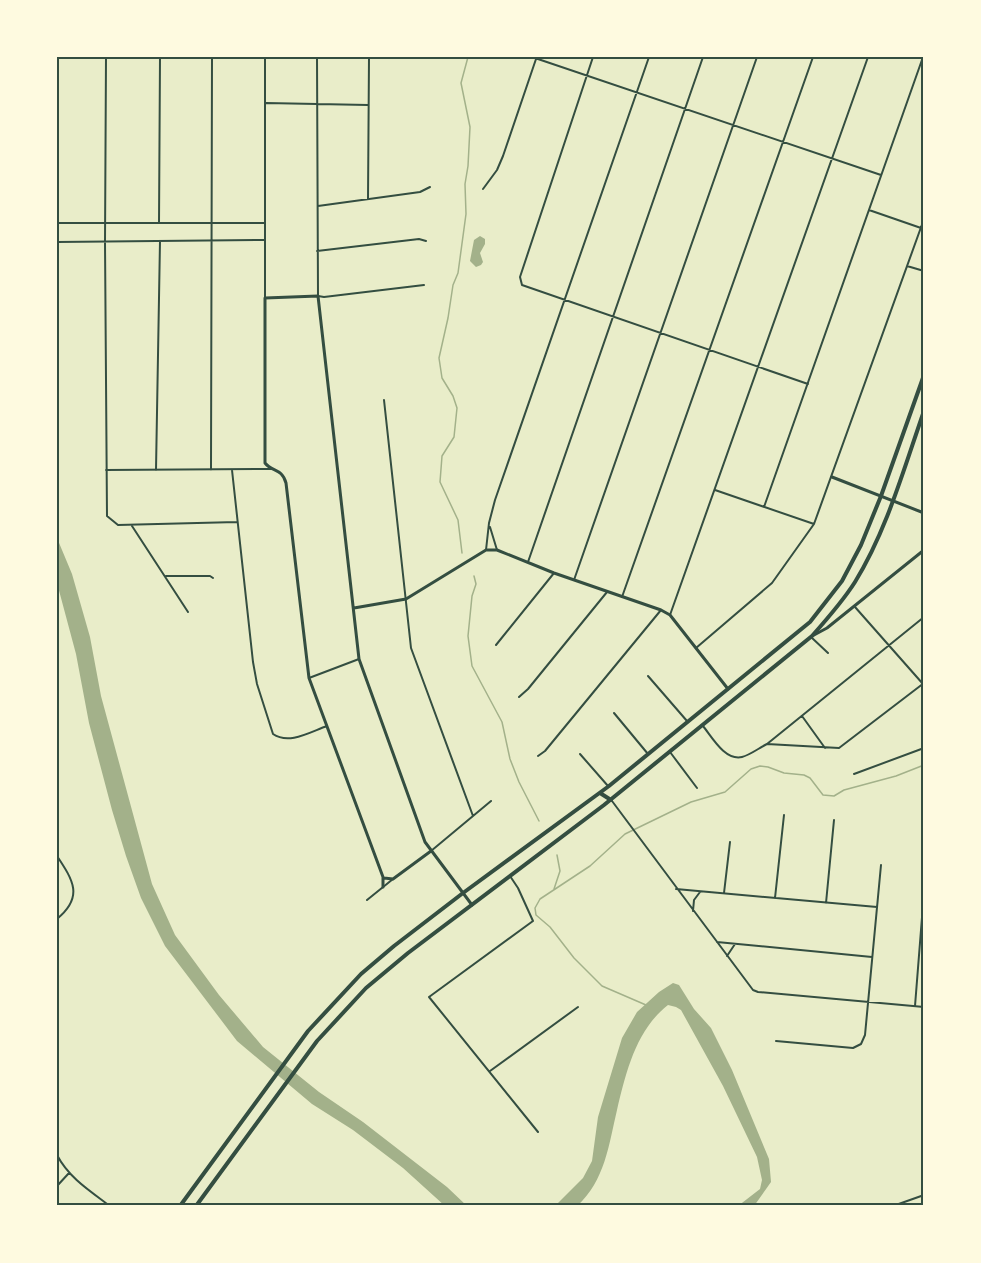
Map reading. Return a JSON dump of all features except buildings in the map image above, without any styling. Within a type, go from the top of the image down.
[{"type":"main road","points":[[180,1206],[308,1031],[353,983],[394,946],[649,755],[797,634],[821,610],[842,581],[861,545],[924,375]]},
{"type":"main road","points":[[196,1206],[317,1041],[363,991],[408,953],[611,800],[703,726],[812,636],[835,611],[856,581],[893,501],[924,411]]},
{"type":"main road","points":[[600,793],[611,800]]},
{"type":"street","points":[[106,57],[107,516],[118,525],[237,522]]},
{"type":"street","points":[[159,223],[160,57]]},
{"type":"street","points":[[211,470],[212,57]]},
{"type":"street","points":[[266,57],[266,465],[276,470],[286,483],[309,678],[383,877],[383,887]]},
{"type":"street","points":[[318,57],[318,296],[359,659],[425,842],[472,905]]},
{"type":"street","points":[[368,199],[369,57]]},
{"type":"street","points":[[532,57],[881,175]]},
{"type":"street","points":[[593,57],[520,277],[522,285],[808,384]]},
{"type":"street","points":[[486,550],[495,500],[649,57]]},
{"type":"street","points":[[528,562],[703,57]]},
{"type":"street","points":[[574,580],[757,57]]},
{"type":"street","points":[[622,597],[813,57]]},
{"type":"street","points":[[670,615],[868,57]]},
{"type":"street","points":[[764,507],[923,57]]},
{"type":"street","points":[[483,189],[502,156],[536,59]]},
{"type":"street","points":[[265,103],[368,105]]},
{"type":"street","points":[[317,206],[420,192],[430,187]]},
{"type":"street","points":[[869,210],[921,228]]},
{"type":"street","points":[[696,648],[772,583],[814,524],[924,219]]},
{"type":"street","points":[[57,223],[265,223]]},
{"type":"street","points":[[317,251],[419,239],[426,241]]},
{"type":"street","points":[[57,242],[265,240]]},
{"type":"street","points":[[156,470],[160,241]]},
{"type":"street","points":[[907,266],[924,271]]},
{"type":"street","points":[[265,298],[324,297],[424,285]]},
{"type":"street","points":[[384,400],[411,648],[473,816]]},
{"type":"street","points":[[254,470],[264,461],[265,454]]},
{"type":"street","points":[[106,470],[276,470]]},
{"type":"street","points":[[232,470],[257,684],[273,734],[288,740],[327,726]]},
{"type":"street","points":[[832,477],[924,513]]},
{"type":"street","points":[[715,490],[814,524]]},
{"type":"street","points":[[489,524],[497,550]]},
{"type":"street","points":[[132,525],[188,612]]},
{"type":"street","points":[[354,608],[406,599],[486,550],[497,550],[670,615],[729,690]]},
{"type":"street","points":[[828,653],[812,636],[826,628],[924,550]]},
{"type":"street","points":[[496,645],[554,573]]},
{"type":"street","points":[[165,576],[210,576],[213,578]]},
{"type":"street","points":[[519,697],[607,592]]},
{"type":"street","points":[[767,744],[839,748],[923,683],[854,605]]},
{"type":"street","points":[[538,756],[546,751],[661,610]]},
{"type":"street","points":[[703,726],[723,752],[741,758],[767,744],[924,617]]},
{"type":"street","points":[[309,678],[359,659]]},
{"type":"street","points":[[648,676],[689,723]]},
{"type":"street","points":[[614,713],[649,755]]},
{"type":"street","points":[[802,715],[825,748]]},
{"type":"street","points":[[854,774],[924,748]]},
{"type":"street","points":[[670,752],[696,788]]},
{"type":"street","points":[[580,754],[609,786]]},
{"type":"street","points":[[611,800],[750,987],[758,992],[924,1007]]},
{"type":"street","points":[[367,900],[491,801]]},
{"type":"street","points":[[775,898],[784,815]]},
{"type":"street","points":[[826,903],[834,820]]},
{"type":"street","points":[[724,893],[730,842]]},
{"type":"street","points":[[57,855],[69,873],[74,899],[67,911],[57,919]]},
{"type":"street","points":[[776,1041],[853,1048],[861,1044],[865,1035],[880,864]]},
{"type":"street","points":[[510,876],[533,921],[429,997],[538,1132]]},
{"type":"street","points":[[383,877],[387,880],[393,879]]},
{"type":"street","points":[[676,889],[877,907]]},
{"type":"street","points":[[693,911],[694,900],[700,892]]},
{"type":"street","points":[[915,1006],[924,892]]},
{"type":"street","points":[[717,942],[872,957]]},
{"type":"street","points":[[727,956],[735,944]]},
{"type":"street","points":[[490,1071],[578,1007]]},
{"type":"street","points":[[57,1155],[80,1185],[110,1206]]},
{"type":"street","points":[[57,1186],[69,1173]]},
{"type":"street","points":[[893,1206],[924,1195]]},
{"type":"shaded area","points":[[480,236],[485,239],[480,253],[483,262],[476,267],[470,261],[474,240]]},
{"type":"shaded area","points":[[57,538],[72,574],[90,637],[101,696],[152,884],[175,935],[219,995],[263,1047],[319,1092],[363,1122],[447,1187],[467,1206],[445,1206],[403,1168],[353,1130],[312,1104],[237,1041],[165,946],[141,898],[112,810],[89,723],[76,654],[57,583]]},
{"type":"shaded area","points":[[673,983],[679,985],[694,1009],[711,1028],[732,1070],[769,1159],[771,1182],[754,1206],[738,1206],[760,1189],[762,1180],[757,1157],[723,1086],[681,1010],[668,1005],[648,1027],[634,1053],[624,1081],[608,1149],[594,1185],[577,1206],[555,1206],[583,1178],[592,1161],[598,1117],[622,1038],[637,1012]]},
{"type":"waterway","points":[[462,553],[458,520],[440,482],[442,456],[454,437],[457,408],[442,378],[439,358],[453,285],[458,273],[466,214],[465,184],[470,127],[461,83],[468,57]]},
{"type":"waterway","points":[[474,576],[476,584],[472,596],[468,636],[472,666],[502,722],[510,759],[539,821]]},
{"type":"waterway","points":[[646,1005],[602,986],[574,958],[550,927],[536,915],[535,908],[540,899],[590,866],[625,834],[691,802],[725,792],[751,769],[760,766],[784,773],[804,775],[810,778],[823,795],[834,796],[844,790],[896,776],[924,765]]},
{"type":"waterway","points":[[554,889],[560,871],[557,855]]}]
